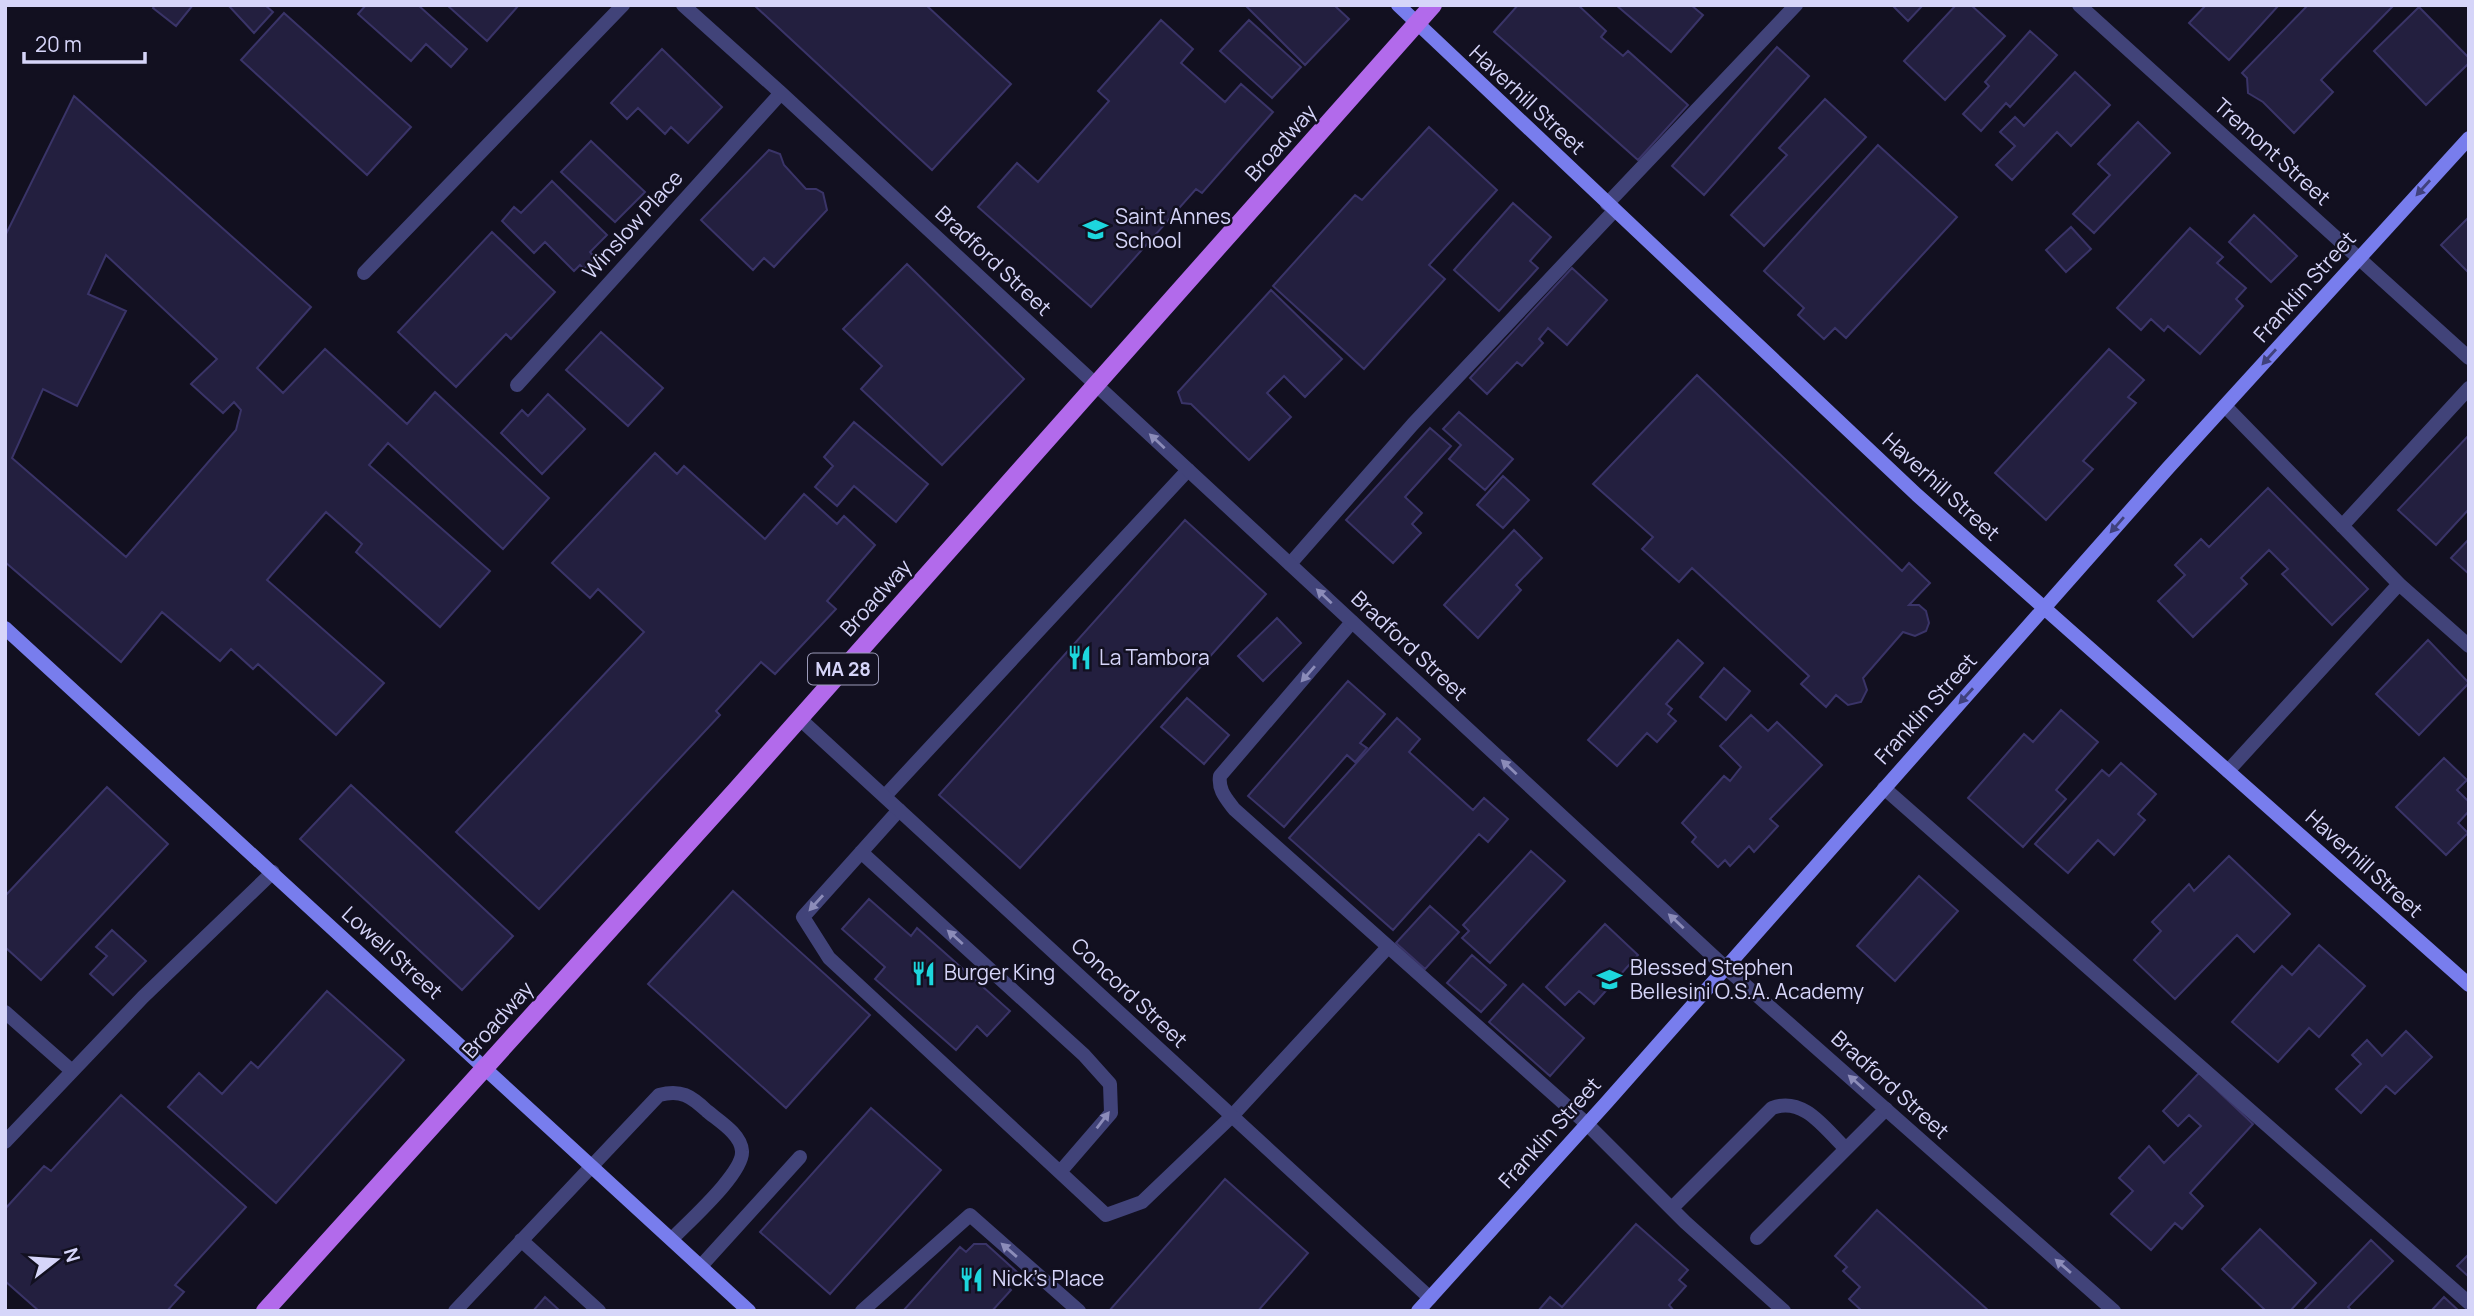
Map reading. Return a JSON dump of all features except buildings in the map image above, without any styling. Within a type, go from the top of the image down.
[{"type":"main road","name":"Broadway","points":[[265,1311],[800,719],[1433,5]]},
{"type":"street","points":[[365,273],[624,5]]},
{"type":"street","name":"Bradford Street","points":[[683,5],[1726,968],[2114,1311]]},
{"type":"street","name":"Haverhill Street","points":[[1398,5],[1917,495],[2469,985]]},
{"type":"street","points":[[1290,564],[1413,424],[1796,5]]},
{"type":"street","name":"Tremont Street","points":[[2079,5],[2469,359]]},
{"type":"street","name":"Winslow Place","points":[[517,385],[781,93]]},
{"type":"street","name":"Franklin Street","points":[[1418,1311],[2044,608],[2469,138]]},
{"type":"street","points":[[2342,526],[2469,388]]},
{"type":"street","points":[[2225,406],[2399,584],[2469,646]]},
{"type":"street","points":[[884,796],[1188,470]]},
{"type":"street","points":[[2228,771],[2399,584]]},
{"type":"street","points":[[1352,622],[1220,776],[1219,785],[1234,809],[1587,1124],[1672,1208],[1784,1311]]},
{"type":"street","name":"Lowell Street","points":[[5,628],[486,1066],[749,1311]]},
{"type":"street","name":"Concord Street","points":[[800,719],[1430,1298]]},
{"type":"street","points":[[1884,788],[2469,1303]]},
{"type":"street","points":[[899,810],[803,917],[829,958],[1106,1215],[1142,1202],[1232,1116],[1388,947]]},
{"type":"street","points":[[861,852],[1084,1055],[1110,1084],[1111,1113],[1060,1172]]},
{"type":"street","points":[[5,1142],[143,997],[272,872]]},
{"type":"street","points":[[5,1012],[72,1071]]},
{"type":"street","points":[[455,1311],[659,1096],[676,1091],[691,1097],[736,1136],[742,1150],[740,1167],[672,1239]]},
{"type":"street","points":[[1672,1208],[1772,1108],[1793,1104],[1804,1109],[1846,1149]]},
{"type":"street","points":[[1757,1238],[1886,1110]]},
{"type":"street","points":[[701,1266],[800,1157]]},
{"type":"street","points":[[862,1311],[970,1215],[1079,1311]]},
{"type":"street","points":[[522,1240],[600,1311]]},
{"type":"place","name":"Saint Annes School","points":[[1095,229]]},
{"type":"place","name":"La Tambora","points":[[1079,658]]},
{"type":"place","name":"Burger King","points":[[924,973]]},
{"type":"place","name":"Blessed Stephen Bellesini O.S.A. Academy","points":[[1610,980]]},
{"type":"place","name":"Nick's Place","points":[[972,1279]]}]
